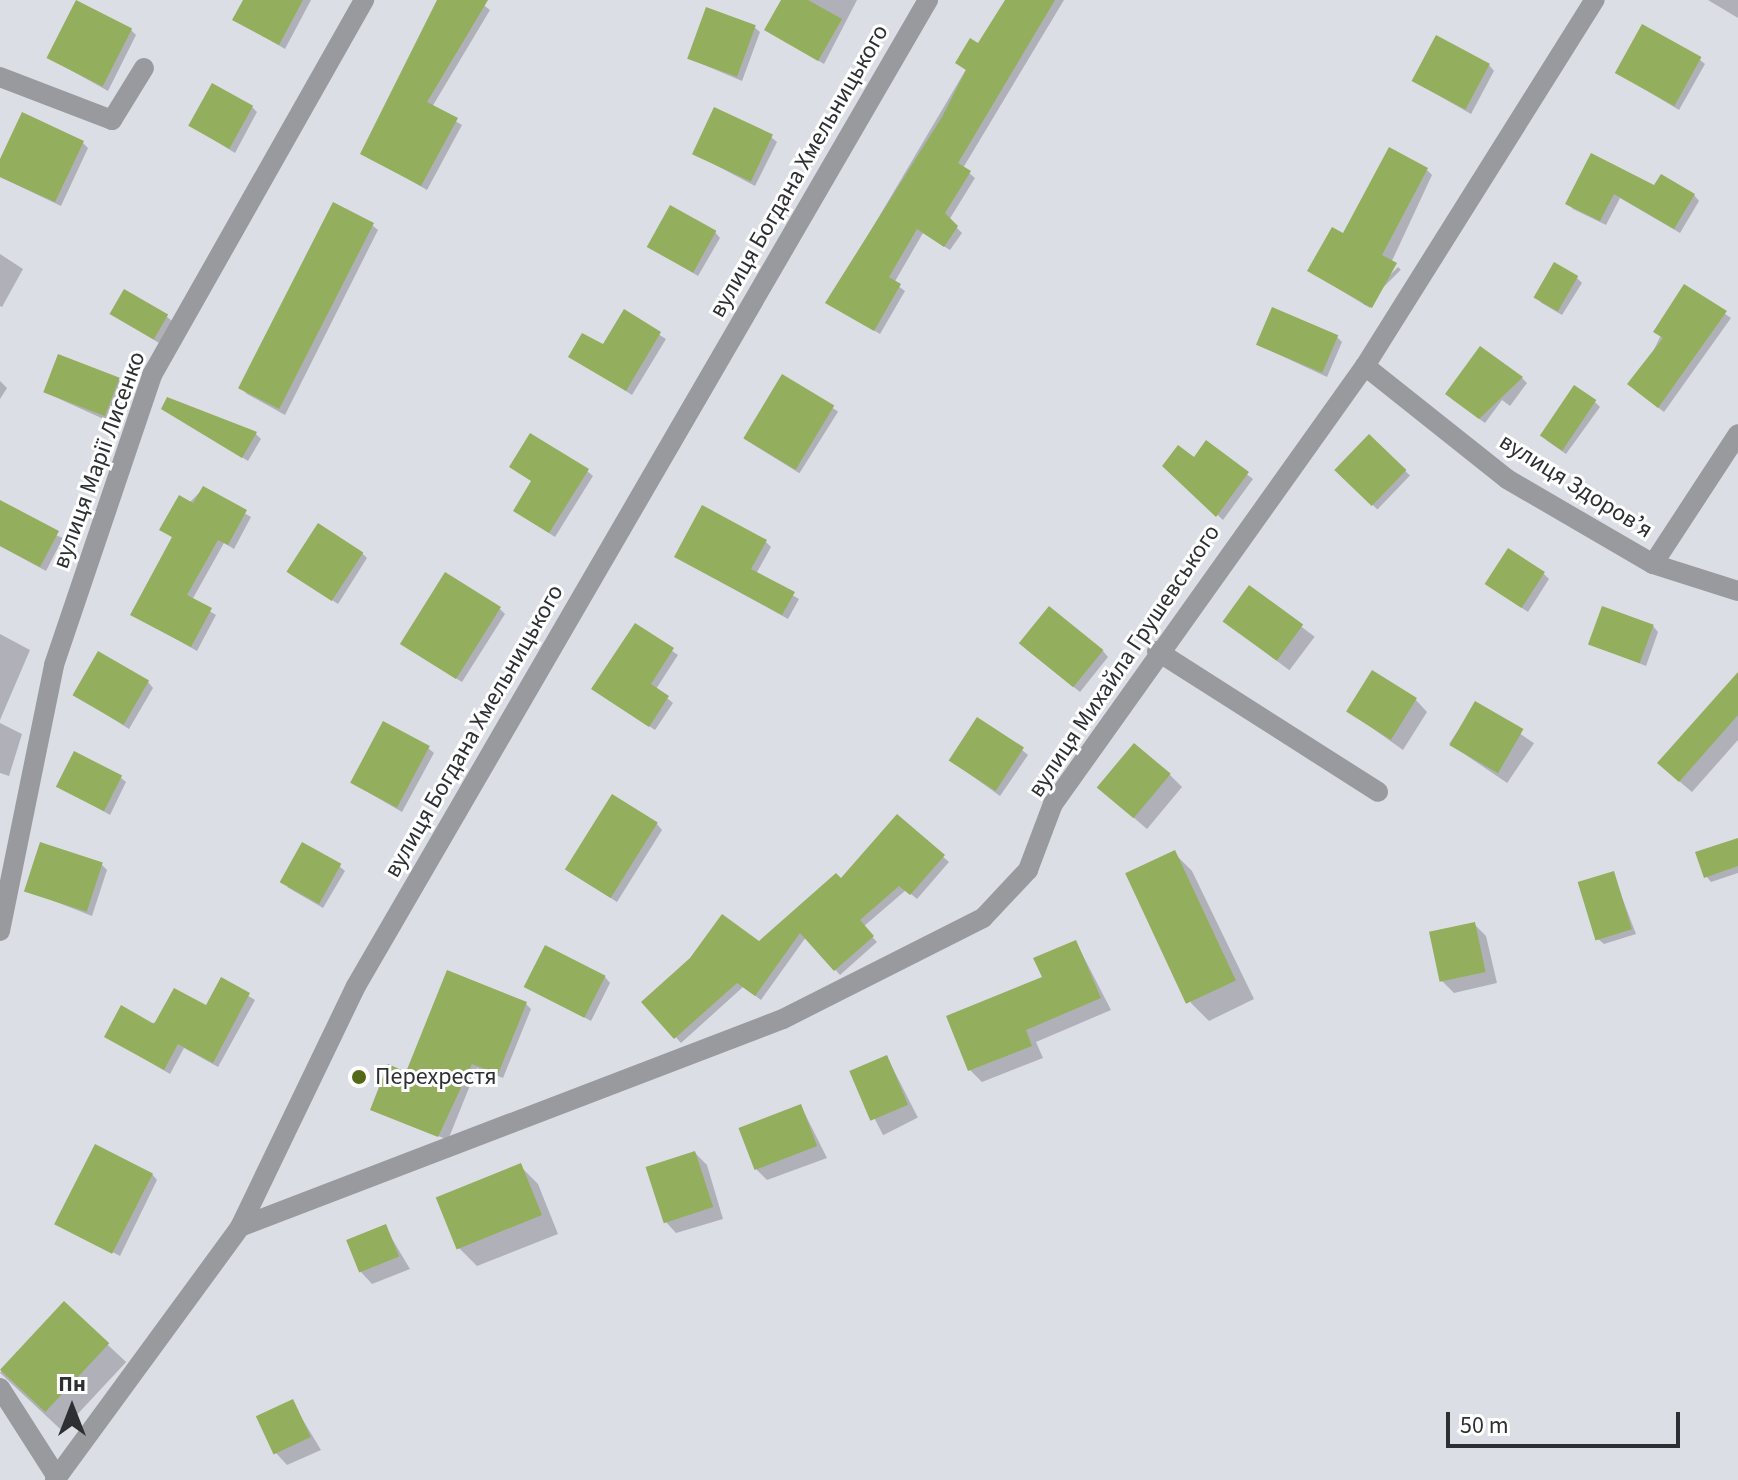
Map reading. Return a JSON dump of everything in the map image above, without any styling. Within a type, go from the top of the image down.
[{"type":"street","name":"вулиця Марії Лисенко","points":[[0,931],[54,665],[152,375],[364,0]]},
{"type":"street","name":"вулиця Богдана Хмельницького","points":[[56,1478],[240,1227],[356,986],[928,0]]},
{"type":"street","name":"вулиця Михайла Грушевського","points":[[240,1227],[783,1019],[983,918],[1028,870],[1053,804],[1157,651],[1365,366],[1595,0]]},
{"type":"street","points":[[0,77],[112,120],[144,68]]},
{"type":"street","name":"вулиця Здоровʼя","points":[[1365,366],[1507,479],[1653,564],[1738,591]]},
{"type":"street","points":[[1653,564],[1738,434]]},
{"type":"street","points":[[1157,651],[1378,792]]},
{"type":"street","points":[[0,1388],[56,1478]]},
{"type":"building","points":[[76,0],[132,29],[103,87],[46,58]]},
{"type":"building","points":[[243,0],[303,0],[279,45],[232,20]]},
{"type":"building","points":[[437,0],[488,0],[427,102],[458,118],[421,186],[360,154]]},
{"type":"building","points":[[781,0],[808,0],[842,19],[818,61],[764,30]]},
{"type":"building","points":[[1005,0],[1055,0],[958,163],[971,171],[945,213],[958,226],[944,247],[917,229],[889,277],[901,284],[874,331],[825,303],[942,117],[966,70],[955,63],[970,38],[978,43]]},
{"type":"building","points":[[706,7],[756,25],[737,77],[687,59]]},
{"type":"building","points":[[1642,24],[1701,57],[1674,106],[1615,73]]},
{"type":"building","points":[[1436,35],[1490,64],[1465,110],[1412,81]]},
{"type":"building","points":[[212,83],[253,106],[229,149],[188,126]]},
{"type":"building","points":[[714,107],[773,134],[751,182],[692,154]]},
{"type":"building","points":[[22,112],[84,141],[55,202],[0,177],[0,159]]},
{"type":"building","points":[[1389,147],[1428,168],[1382,255],[1397,263],[1372,308],[1307,271],[1332,227],[1343,233]]},
{"type":"building","points":[[1591,153],[1654,185],[1661,174],[1695,194],[1674,229],[1614,194],[1600,221],[1565,204]]},
{"type":"building","points":[[333,202],[374,223],[279,409],[238,388]]},
{"type":"building","points":[[670,205],[716,231],[693,273],[647,247]]},
{"type":"building","points":[[1554,262],[1578,276],[1558,312],[1534,298]]},
{"type":"building","points":[[1684,284],[1727,311],[1658,408],[1627,384],[1663,338],[1653,332]]},
{"type":"building","points":[[124,289],[168,314],[154,340],[110,314]]},
{"type":"building","points":[[1272,307],[1338,335],[1322,373],[1256,345]]},
{"type":"building","points":[[624,309],[661,332],[626,391],[568,357],[582,333],[603,344]]},
{"type":"building","points":[[1480,346],[1523,377],[1479,419],[1445,394]]},
{"type":"building","points":[[58,354],[120,378],[105,416],[43,392]]},
{"type":"building","points":[[782,374],[834,405],[796,470],[743,438]]},
{"type":"building","points":[[1574,385],[1596,400],[1562,451],[1540,436]]},
{"type":"building","points":[[167,397],[257,432],[242,458],[161,409]]},
{"type":"building","points":[[530,433],[589,469],[549,533],[513,511],[531,481],[509,467]]},
{"type":"building","points":[[1369,434],[1406,470],[1372,506],[1334,470]]},
{"type":"building","points":[[1206,440],[1249,472],[1216,517],[1162,466],[1178,445],[1194,457]]},
{"type":"building","points":[[203,486],[247,510],[228,545],[218,540],[187,595],[212,608],[191,647],[130,615],[172,537],[159,530],[179,495],[193,503]]},
{"type":"building","points":[[0,500],[59,531],[40,567],[0,546]]},
{"type":"building","points":[[702,505],[767,540],[751,569],[795,592],[782,615],[674,557]]},
{"type":"building","points":[[318,523],[363,552],[332,601],[286,572]]},
{"type":"building","points":[[1508,548],[1545,572],[1521,608],[1485,584]]},
{"type":"building","points":[[445,572],[501,607],[456,679],[400,644]]},
{"type":"building","points":[[1249,585],[1303,624],[1277,661],[1223,621]]},
{"type":"building","points":[[1049,606],[1103,650],[1073,687],[1019,643]]},
{"type":"building","points":[[1602,606],[1654,625],[1640,663],[1588,645]]},
{"type":"building","points":[[635,623],[674,648],[651,684],[669,696],[649,727],[591,689]]},
{"type":"building","points":[[98,651],[149,680],[124,725],[72,695]]},
{"type":"building","points":[[1372,670],[1417,698],[1391,740],[1346,712]]},
{"type":"building","points":[[1738,672],[1738,715],[1679,782],[1657,763]]},
{"type":"building","points":[[1475,701],[1523,729],[1498,773],[1450,745]]},
{"type":"building","points":[[977,717],[1024,747],[996,791],[949,761]]},
{"type":"building","points":[[383,721],[430,746],[397,808],[350,783]]},
{"type":"building","points":[[1134,743],[1171,774],[1133,818],[1097,787]]},
{"type":"building","points":[[74,751],[122,776],[104,811],[56,787]]},
{"type":"building","points":[[612,794],[658,823],[611,898],[565,869]]},
{"type":"building","points":[[897,814],[945,855],[910,895],[899,886],[860,920],[874,936],[834,971],[800,933],[755,996],[737,983],[674,1039],[641,1002],[690,958],[722,914],[759,941],[836,873],[841,878]]},
{"type":"building","points":[[1738,838],[1738,866],[1704,878],[1695,852]]},
{"type":"building","points":[[40,842],[103,862],[87,912],[24,891]]},
{"type":"building","points":[[302,842],[341,864],[319,904],[280,882]]},
{"type":"building","points":[[1175,850],[1236,981],[1186,1004],[1125,873]]},
{"type":"building","points":[[1614,871],[1632,929],[1595,940],[1578,882]]},
{"type":"building","points":[[1475,922],[1486,972],[1440,982],[1429,932]]},
{"type":"building","points":[[1076,940],[1101,998],[1026,1030],[1032,1046],[968,1071],[946,1016],[1042,977],[1033,958]]},
{"type":"building","points":[[545,945],[606,976],[584,1018],[524,987]]},
{"type":"building","points":[[447,970],[527,1002],[498,1074],[472,1064],[438,1137],[370,1110],[388,1064],[406,1072]]},
{"type":"building","points":[[221,977],[250,993],[213,1063],[178,1044],[164,1070],[104,1037],[121,1005],[154,1024],[174,988],[206,1005]]},
{"type":"building","points":[[887,1055],[908,1105],[870,1121],[849,1071]]},
{"type":"building","points":[[801,1104],[817,1146],[755,1170],[738,1128]]},
{"type":"building","points":[[95,1144],[153,1174],[112,1254],[54,1224]]},
{"type":"building","points":[[695,1151],[713,1207],[664,1223],[646,1167]]},
{"type":"building","points":[[521,1163],[542,1215],[457,1249],[436,1197]]},
{"type":"building","points":[[386,1224],[399,1256],[359,1273],[346,1240]]},
{"type":"building","points":[[64,1301],[109,1343],[45,1412],[0,1370]]},
{"type":"building","points":[[293,1399],[311,1437],[274,1454],[256,1416]]},
{"type":"place","name":"Перехрестя","points":[[359,1077]]}]
